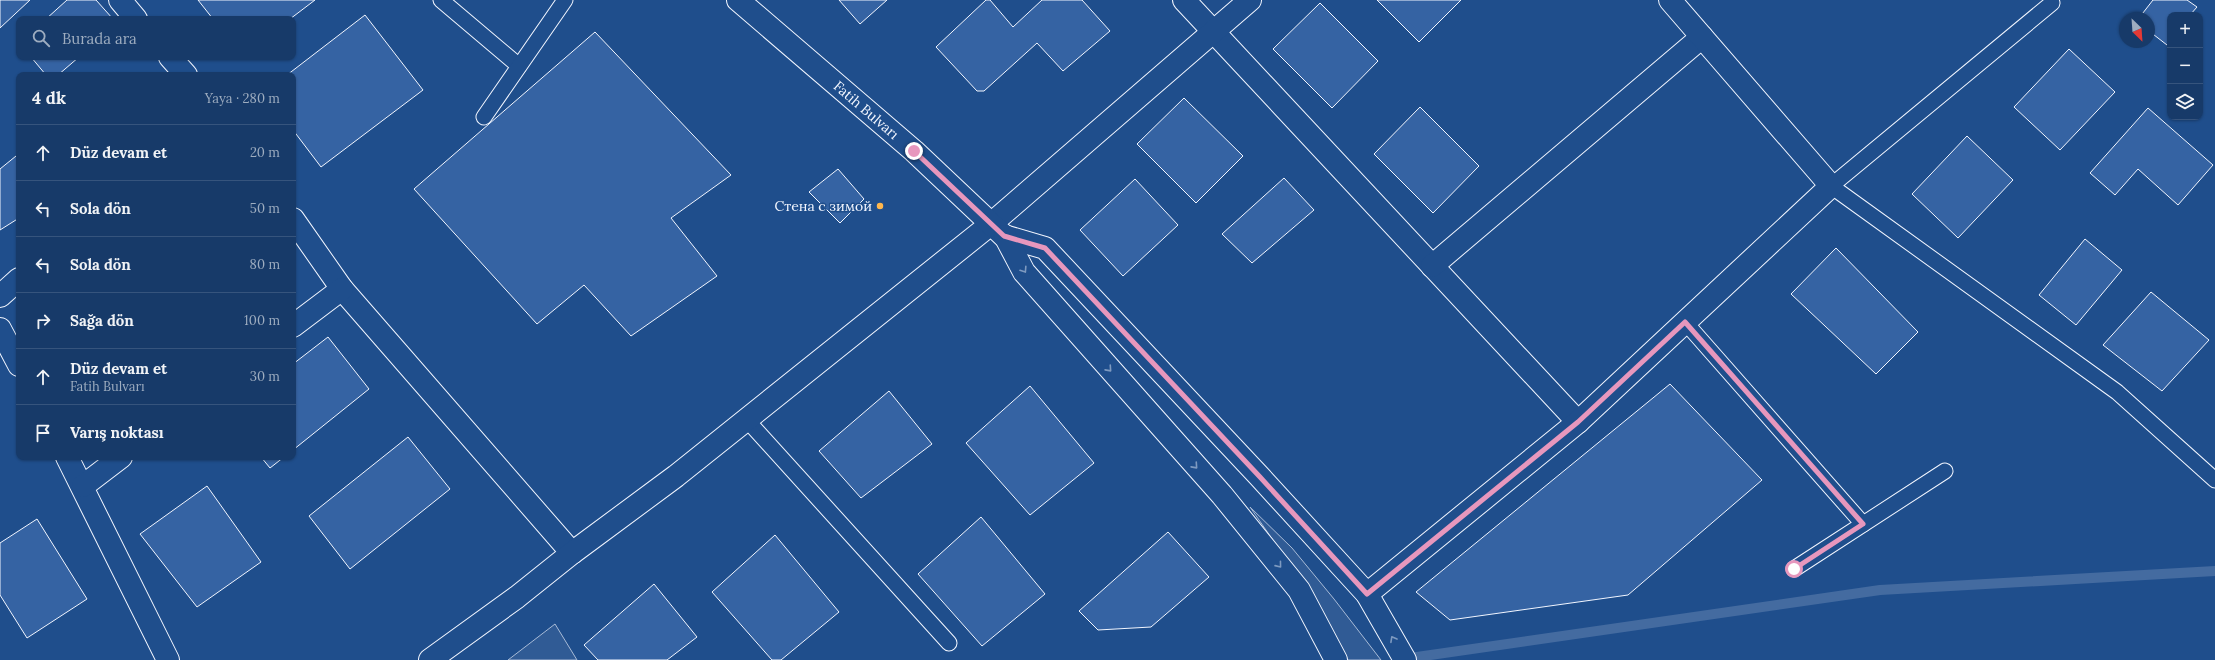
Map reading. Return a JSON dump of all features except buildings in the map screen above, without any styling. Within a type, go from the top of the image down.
[{"type":"street","points":[[120,0],[133,16]]},
{"type":"street","name":"Fatih Bulvarı","points":[[738,0],[914,151],[998,230]]},
{"type":"street","points":[[1184,0],[1578,422]]},
{"type":"street","points":[[430,660],[517,597],[572,553],[676,476],[746,420],[998,230],[1213,31],[1250,0]]},
{"type":"street","points":[[1367,594],[1578,422],[1831,186],[1670,0]]},
{"type":"street","points":[[1432,266],[1702,37]]},
{"type":"street","points":[[173,60],[183,72]]},
{"type":"street","points":[[296,223],[342,289],[572,553]]},
{"type":"street","points":[[998,230],[1045,248],[1260,477],[1367,594],[1405,660]]},
{"type":"street","points":[[998,230],[1024,272],[1222,495],[1299,590],[1332,651]]},
{"type":"street","points":[[0,296],[16,281]]},
{"type":"street","points":[[296,324],[342,289]]},
{"type":"street","points":[[0,329],[16,359]]},
{"type":"street","points":[[69,460],[83,486],[168,660]]},
{"type":"street","points":[[83,486],[117,460]]},
{"type":"lane","points":[[441,0],[519,66]]},
{"type":"lane","points":[[484,118],[565,0]]},
{"type":"lane","points":[[2052,3],[1831,186],[2117,392],[2215,480]]},
{"type":"lane","points":[[1685,322],[1863,524]]},
{"type":"lane","points":[[746,420],[949,643]]},
{"type":"lane","points":[[1794,569],[1945,471]]},
{"type":"shaded area","points":[[1250,507],[1292,548],[1381,660],[1348,660],[1318,605]]},
{"type":"shaded area","points":[[555,624],[577,660],[508,660]]},
{"type":"waterway","points":[[1403,659],[1880,590],[2215,571]]},
{"type":"place","name":"Стена с зимой","points":[[880,206]]},
{"type":"route","points":[[914,151],[1004,236],[1045,248],[1260,477],[1367,594],[1578,422],[1685,322],[1863,524],[1794,569]]}]
